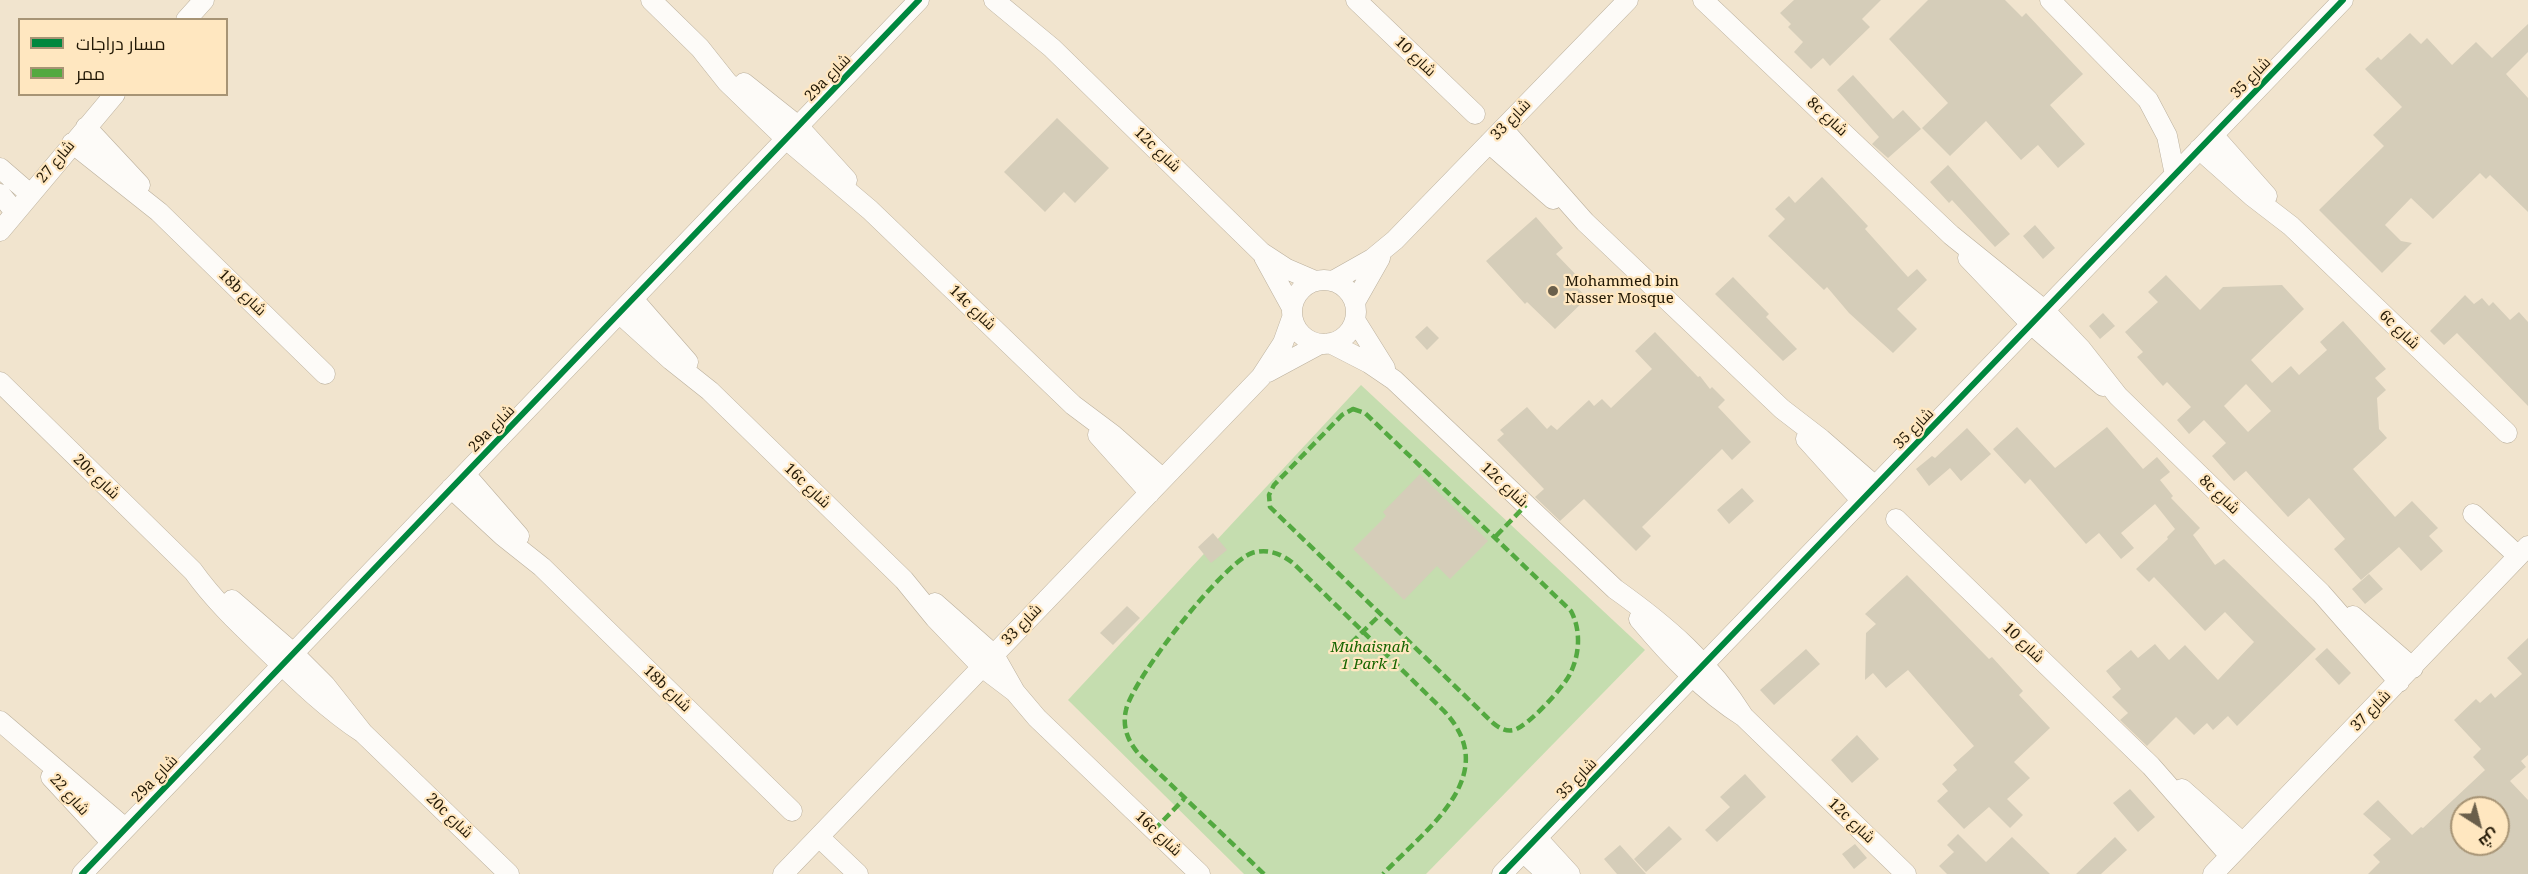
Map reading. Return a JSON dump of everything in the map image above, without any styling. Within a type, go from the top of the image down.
[{"type":"street","points":[[188,18],[204,0]]},
{"type":"street","name":"14c شارع","points":[[651,0],[1073,405],[1113,435],[1156,486]]},
{"type":"street","name":"29a شارع","points":[[82,874],[919,0]]},
{"type":"street","name":"12c شارع","points":[[994,0],[1052,48],[1261,252],[1287,269],[1324,281]]},
{"type":"street","name":"12c شارع","points":[[1014,0],[1052,48]]},
{"type":"street","name":"شارع 10","points":[[1356,0],[1475,114]]},
{"type":"street","name":"شارع 33","points":[[1355,311],[1377,263],[1395,240],[1628,0]]},
{"type":"street","name":"8c شارع","points":[[1703,0],[1951,234],[1991,285],[2038,317],[2084,373],[2118,396],[2406,675]]},
{"type":"street","points":[[2050,0],[2148,100],[2167,136],[2175,175]]},
{"type":"street","name":"شارع 35","points":[[1502,874],[2343,0]]},
{"type":"street","name":"شارع 27","points":[[0,231],[113,96]]},
{"type":"street","name":"18b شارع","points":[[86,126],[137,182],[159,212]]},
{"type":"street","points":[[1496,136],[1868,493]]},
{"type":"street","name":"6c شارع","points":[[2206,142],[2252,196],[2291,226],[2507,433]]},
{"type":"street","name":"18b شارع","points":[[72,143],[159,212],[325,374]]},
{"type":"street","points":[[0,168],[30,194]]},
{"type":"street","points":[[0,194],[15,212]]},
{"type":"street","name":"شارع 33","points":[[1324,281],[1372,259],[1395,240]]},
{"type":"street","name":"12c شارع","points":[[1261,252],[1292,313]]},
{"type":"street","points":[[1324,281],[1350,293],[1355,311],[1350,331],[1341,339],[1325,343],[1302,335],[1292,313],[1299,291],[1324,281]]},
{"type":"street","name":"16c شارع","points":[[626,306],[904,580],[943,610],[1037,718],[1200,874]]},
{"type":"street","name":"12c شارع","points":[[1355,311],[1376,357],[1394,380],[1615,589],[1906,874]]},
{"type":"street","name":"شارع 33","points":[[783,874],[1261,377],[1283,343],[1292,313]]},
{"type":"street","name":"12c شارع","points":[[1325,343],[1369,363],[1394,380]]},
{"type":"street","name":"شارع 33","points":[[1261,377],[1325,343]]},
{"type":"street","name":"20c شارع","points":[[0,382],[193,571],[228,596],[287,659],[325,685],[363,733],[509,874]]},
{"type":"street","name":"18b شارع","points":[[458,481],[542,567],[792,811]]},
{"type":"street","points":[[2474,514],[2523,551]]},
{"type":"street","name":"شارع 10","points":[[1896,519],[2236,850]]},
{"type":"street","name":"شارع 37","points":[[2213,874],[2523,551]]},
{"type":"street","name":"شارع 22","points":[[0,720],[27,746],[67,776],[118,835]]},
{"type":"street","points":[[819,837],[858,874]]},
{"type":"street","points":[[1537,838],[1570,874]]},
{"type":"street","points":[[1523,852],[1547,874]]},
{"type":"green space","name":"Muhaisnah 1 Park 1","points":[[1361,385],[1645,650],[1426,874],[1244,874],[1068,700]]},
{"type":"building","points":[[1794,0],[1881,0],[1862,19],[1870,27],[1830,66],[1823,58],[1811,69],[1794,52],[1803,42],[1788,27],[1791,24],[1780,13]]},
{"type":"building","points":[[1928,0],[2005,0],[2022,17],[2026,13],[2083,74],[2050,105],[2085,144],[2058,168],[2038,145],[2021,160],[1986,121],[1950,156],[1922,128],[1948,103],[1889,39]]},
{"type":"building","points":[[2528,24],[2528,52],[2506,74],[2528,98],[2528,212],[2490,175],[2486,179],[2480,173],[2433,219],[2411,198],[2385,225],[2401,241],[2412,243],[2382,273],[2319,210],[2384,146],[2373,135],[2402,107],[2365,69],[2378,57],[2381,60],[2410,33],[2421,44],[2427,38],[2452,65],[2476,42],[2492,58]]},
{"type":"building","points":[[1853,75],[1893,119],[1903,110],[1921,129],[1888,158],[1872,144],[1879,137],[1837,90]]},
{"type":"building","points":[[1057,118],[1109,168],[1075,203],[1064,192],[1045,212],[1004,172]]},
{"type":"building","points":[[1948,165],[2010,234],[1995,247],[1952,200],[1949,203],[1930,182]]},
{"type":"building","points":[[1822,177],[1868,226],[1865,229],[1908,277],[1917,269],[1927,280],[1897,309],[1917,329],[1893,353],[1849,313],[1827,287],[1824,290],[1768,236],[1785,219],[1775,209],[1789,196],[1795,203]]},
{"type":"building","points":[[1536,217],[1563,248],[1556,254],[1580,279],[1574,284],[1587,298],[1555,329],[1527,302],[1525,304],[1486,261]]},
{"type":"building","points":[[2035,225],[2055,248],[2043,259],[2023,236]]},
{"type":"building","points":[[2166,275],[2200,310],[2223,287],[2282,285],[2304,309],[2251,360],[2272,383],[2291,366],[2299,375],[2327,350],[2320,342],[2343,321],[2386,369],[2375,378],[2386,390],[2377,398],[2379,429],[2387,438],[2353,469],[2395,517],[2412,501],[2438,528],[2429,536],[2443,551],[2421,571],[2399,547],[2361,580],[2334,549],[2345,539],[2309,498],[2288,517],[2246,471],[2234,481],[2212,456],[2226,443],[2204,420],[2189,434],[2177,420],[2191,407],[2167,382],[2163,386],[2137,357],[2143,352],[2125,332],[2158,302],[2148,292]],"holes":[[[2246,384],[2271,411],[2248,432],[2224,406]]]},
{"type":"building","points":[[1733,277],[1769,314],[1766,317],[1797,349],[1783,361],[1715,294]]},
{"type":"building","points":[[2465,295],[2474,304],[2482,298],[2489,306],[2493,302],[2510,320],[2519,312],[2528,322],[2528,406],[2457,333],[2444,345],[2430,331]]},
{"type":"building","points":[[2103,313],[2115,326],[2100,339],[2089,326]]},
{"type":"building","points":[[1427,326],[1439,338],[1427,350],[1415,337]]},
{"type":"building","points":[[1655,332],[1698,377],[1700,376],[1710,389],[1712,387],[1725,400],[1718,407],[1751,442],[1732,460],[1722,449],[1642,527],[1651,536],[1636,551],[1584,499],[1560,521],[1535,497],[1544,489],[1497,440],[1504,434],[1500,430],[1527,407],[1547,429],[1551,425],[1557,430],[1589,400],[1594,406],[1602,399],[1611,408],[1652,369],[1635,351]]},
{"type":"building","points":[[2017,427],[2055,468],[2107,427],[2143,469],[2157,457],[2170,472],[2160,480],[2173,496],[2171,498],[2200,528],[2193,535],[2215,565],[2224,559],[2316,649],[2237,726],[2228,716],[2213,730],[2207,723],[2194,735],[2176,717],[2147,746],[2120,720],[2128,713],[2112,697],[2121,689],[2106,671],[2131,650],[2138,658],[2155,644],[2169,660],[2185,645],[2218,680],[2254,642],[2225,612],[2205,631],[2154,577],[2149,582],[2136,569],[2168,539],[2167,537],[2175,529],[2155,504],[2121,533],[2134,548],[2121,559],[2099,533],[2086,544],[2030,479],[2025,484],[1993,449]]},
{"type":"building","points":[[1967,428],[1991,454],[1961,481],[1950,468],[1929,486],[1916,469],[1932,456],[1935,458]]},
{"type":"building","points":[[1420,474],[1488,541],[1450,579],[1437,566],[1404,600],[1353,549],[1386,516],[1383,512]]},
{"type":"building","points":[[1742,488],[1754,501],[1729,524],[1717,510]]},
{"type":"building","points":[[1213,533],[1227,550],[1211,563],[1198,547]]},
{"type":"building","points":[[2369,574],[2383,589],[2365,604],[2352,589]]},
{"type":"building","points":[[1907,575],[1989,659],[1992,657],[2023,691],[2019,695],[2050,728],[2014,762],[2030,778],[2007,799],[2023,815],[2010,828],[1989,807],[1964,829],[1937,801],[1948,791],[1942,784],[1957,770],[1953,765],[1974,746],[1908,670],[1886,688],[1873,673],[1865,680],[1866,633],[1876,624],[1865,614]]},
{"type":"building","points":[[1127,606],[1140,618],[1113,645],[1100,633]]},
{"type":"building","points":[[2528,638],[2528,755],[2521,761],[2526,767],[2510,781],[2528,800],[2528,874],[2368,874],[2380,862],[2373,855],[2391,839],[2363,814],[2378,800],[2412,835],[2450,803],[2450,856],[2510,856],[2510,796],[2457,796],[2485,770],[2473,757],[2481,749],[2454,720],[2476,699],[2480,703],[2491,693],[2495,698],[2522,674],[2507,658]]},
{"type":"building","points":[[2327,648],[2351,673],[2339,685],[2315,659]]},
{"type":"building","points":[[1806,649],[1820,664],[1774,705],[1760,690]]},
{"type":"building","points":[[1857,735],[1879,759],[1852,783],[1831,760]]},
{"type":"building","points":[[1745,774],[1766,797],[1717,842],[1705,830],[1730,807],[1720,797]]},
{"type":"building","points":[[2130,789],[2155,817],[2138,832],[2113,803]]},
{"type":"building","points":[[1669,826],[1682,839],[1646,872],[1634,859]]},
{"type":"building","points":[[1958,834],[1986,862],[2012,837],[2050,874],[1947,874],[1939,866],[1954,852],[1947,845]]},
{"type":"building","points":[[2115,837],[2127,850],[2101,874],[2076,874]]},
{"type":"building","points":[[1855,844],[1867,858],[1854,869],[1842,854]]},
{"type":"building","points":[[1620,845],[1646,874],[1617,874],[1604,859]]},
{"type":"marked path","points":[[1353,409],[1365,413],[1571,611],[1578,642],[1576,658],[1570,674],[1545,706],[1520,727],[1508,730],[1493,723],[1270,507],[1269,495],[1274,485],[1342,415],[1353,409]]},
{"type":"marked path","points":[[1496,536],[1526,505]]},
{"type":"marked path","points":[[1264,874],[1138,753],[1131,744],[1125,728],[1126,710],[1132,695],[1144,674],[1180,624],[1239,561],[1252,553],[1264,551],[1285,557],[1294,564],[1444,711],[1460,735],[1466,757],[1462,779],[1452,800],[1437,820],[1383,874]]},
{"type":"marked path","points":[[1351,643],[1380,615]]},
{"type":"marked path","points":[[1154,830],[1184,799]]},
{"type":"cycle path","points":[[82,874],[919,0]]},
{"type":"cycle path","points":[[1502,874],[2343,0]]},
{"type":"place","name":"Mohammed bin Nasser Mosque","points":[[1553,291]]}]
